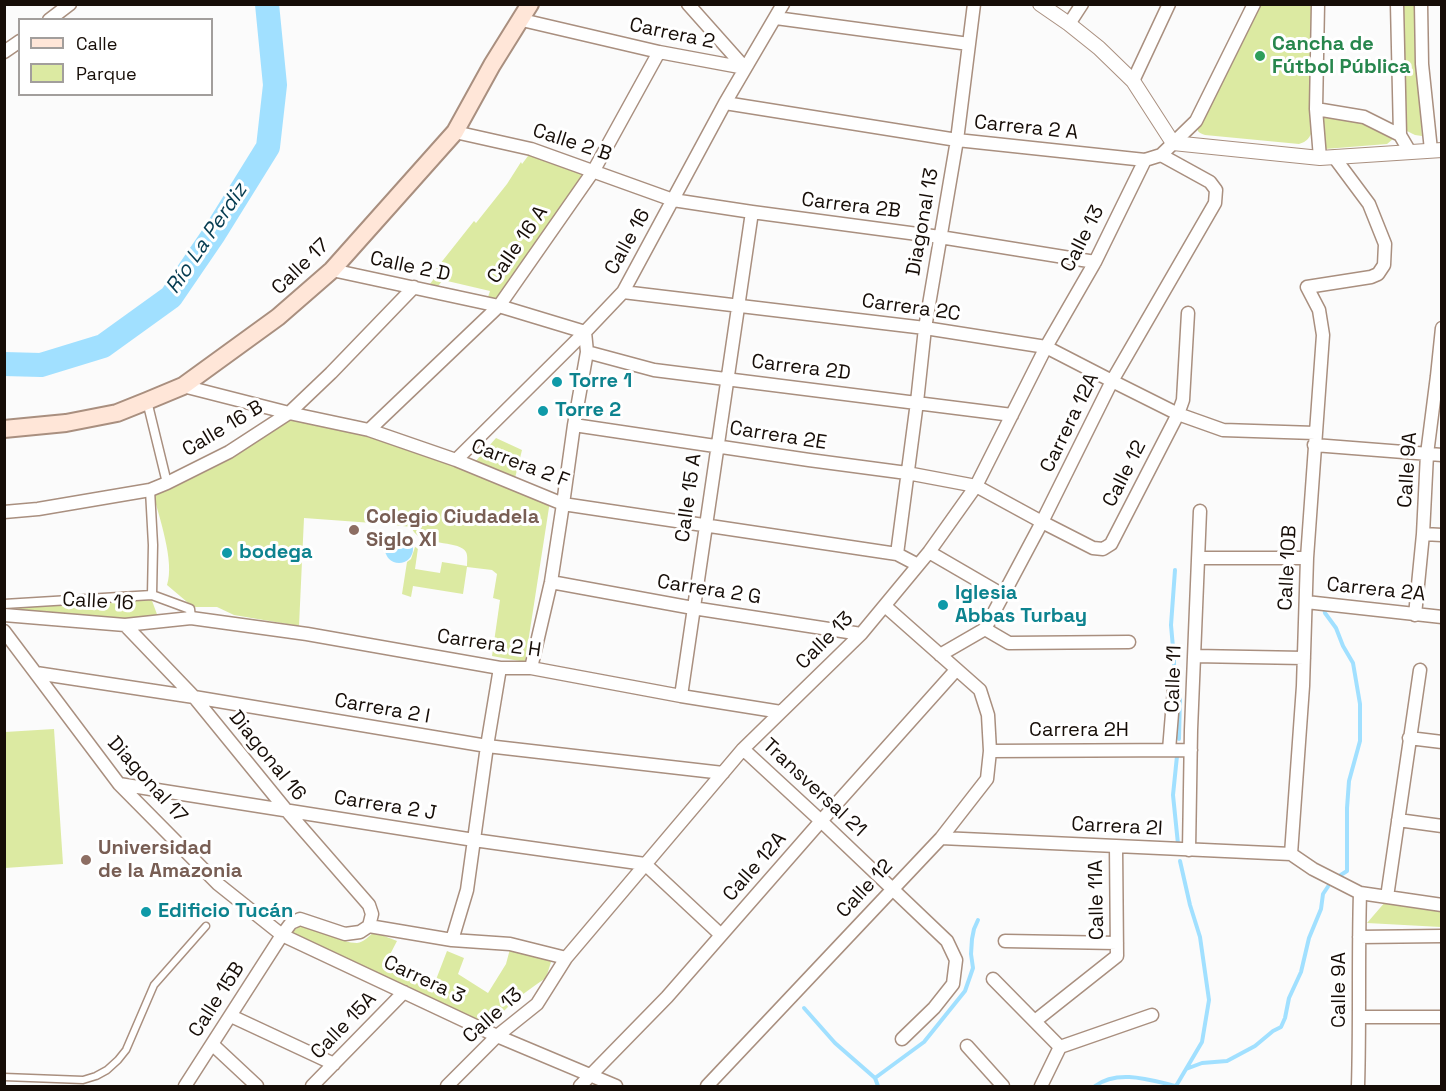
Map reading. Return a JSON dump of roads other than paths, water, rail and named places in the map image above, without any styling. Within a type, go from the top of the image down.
[{"type":"main road","name":"Calle 17","points":[[4,429],[66,423],[117,413],[147,401],[183,386],[279,317],[332,270],[455,132],[492,65],[530,4]]},
{"type":"street","points":[[52,18],[70,4]]},
{"type":"street","points":[[688,4],[745,68]]},
{"type":"street","name":"Calle 16","points":[[456,460],[623,292],[725,103],[783,4]]},
{"type":"street","name":"Diagonal 13","points":[[897,554],[925,328],[957,140],[974,4]]},
{"type":"street","points":[[1040,4],[1099,48],[1133,81],[1173,143]]},
{"type":"street","points":[[1069,24],[1082,4]]},
{"type":"street","points":[[1133,81],[1169,4]]},
{"type":"street","points":[[1173,143],[1196,121],[1254,4]]},
{"type":"street","points":[[1318,4],[1316,109],[1327,158]]},
{"type":"street","points":[[1397,4],[1400,135],[1410,152]]},
{"type":"street","points":[[1173,143],[1327,158],[1436,150],[1422,64],[1421,4]]},
{"type":"street","points":[[776,18],[969,44]]},
{"type":"street","name":"Carrera 2","points":[[522,20],[658,52],[745,68]]},
{"type":"street","points":[[4,52],[18,42]]},
{"type":"street","name":"Calle 16 A","points":[[369,430],[499,306],[594,170],[658,52]]},
{"type":"street","name":"Carrera 2 A","points":[[725,103],[957,140],[1145,160],[1161,155],[1173,143]]},
{"type":"street","points":[[1316,109],[1364,117],[1400,135]]},
{"type":"street","name":"Calle 2 B","points":[[455,132],[531,149],[673,200]]},
{"type":"street","name":"Carrera 12A","points":[[985,629],[1042,522],[1112,381],[1215,203],[1216,190],[1210,182],[1161,155]]},
{"type":"street","name":"Calle 10B","points":[[1291,854],[1304,658],[1307,558],[1323,335],[1319,310],[1307,287],[1371,277],[1378,274],[1384,265],[1385,244],[1369,204],[1327,158]]},
{"type":"street","name":"Calle 13","points":[[447,1086],[497,1036],[537,1004],[566,958],[743,749],[861,634],[929,552],[976,486],[1046,348],[1095,262],[1145,160]]},
{"type":"street","name":"Carrera 2B","points":[[673,200],[940,237],[1095,262]]},
{"type":"street","name":"Calle 15 A","points":[[681,696],[752,212]]},
{"type":"street","name":"Calle 2 D","points":[[332,270],[499,306],[585,332]]},
{"type":"street","name":"Calle 16 B","points":[[4,512],[38,510],[150,490],[229,452],[289,412],[331,373],[414,287]]},
{"type":"street","name":"Carrera 2C","points":[[623,292],[925,328],[1046,348],[1178,414]]},
{"type":"street","name":"Calle 12","points":[[1042,522],[1093,548],[1103,549],[1111,544],[1183,400],[1188,313]]},
{"type":"street","name":"Calle 9A","points":[[1415,615],[1423,534],[1427,454],[1439,376],[1442,328]]},
{"type":"street","points":[[531,668],[551,582],[587,352],[585,332]]},
{"type":"street","name":"Carrera 2D","points":[[587,352],[654,370],[1012,415]]},
{"type":"street","name":"Carrera 2 F","points":[[183,386],[369,430],[456,460],[563,504],[897,554],[918,565]]},
{"type":"street","points":[[147,401],[167,483]]},
{"type":"street","points":[[1178,414],[1223,430],[1442,455]]},
{"type":"street","name":"Carrera 2E","points":[[574,425],[907,473],[976,486],[1042,522]]},
{"type":"street","points":[[150,490],[153,544],[152,595]]},
{"type":"street","name":"Calle 11","points":[[1190,850],[1191,750],[1200,511]]},
{"type":"street","points":[[1423,534],[1442,536]]},
{"type":"street","points":[[929,552],[1004,595]]},
{"type":"street","points":[[1198,558],[1307,558]]},
{"type":"street","name":"Carrera 2 G","points":[[551,582],[693,608],[861,634]]},
{"type":"street","points":[[4,604],[152,595],[190,609],[191,618]]},
{"type":"street","name":"Carrera 2A","points":[[1306,602],[1442,617]]},
{"type":"street","points":[[885,606],[956,670]]},
{"type":"street","name":"Calle 16","points":[[4,615],[125,626],[191,618]]},
{"type":"street","name":"Carrera 2 H","points":[[191,618],[307,634],[500,668],[531,668],[781,712]]},
{"type":"street","name":"Diagonal 16","points":[[125,626],[194,697],[287,811],[369,904],[372,914],[369,926]]},
{"type":"street","points":[[940,655],[985,629],[1009,643],[1129,642]]},
{"type":"street","name":"Diagonal 17","points":[[4,631],[119,784],[218,884],[282,935]]},
{"type":"street","points":[[1194,656],[1304,658]]},
{"type":"street","points":[[452,940],[467,890],[500,668]]},
{"type":"street","name":"Calle 12","points":[[706,1086],[940,838],[987,778],[990,751],[988,715],[980,690],[956,670]]},
{"type":"street","name":"Calle 12A","points":[[580,1086],[667,997],[821,820],[956,670]]},
{"type":"street","points":[[1387,897],[1420,670]]},
{"type":"street","name":"Carrera 2 I","points":[[36,674],[194,697],[487,746],[723,773]]},
{"type":"street","points":[[1169,750],[1174,689]]},
{"type":"street","points":[[1409,738],[1442,742]]},
{"type":"street","name":"Transversal 21","points":[[743,749],[947,941],[956,960],[953,984],[934,1008],[902,1039]]},
{"type":"street","name":"Carrera 2H","points":[[990,751],[1191,750]]},
{"type":"street","name":"Carrera 2 J","points":[[119,784],[474,840],[645,864]]},
{"type":"street","points":[[1398,820],[1442,826]]},
{"type":"street","name":"Carrera 2I","points":[[940,838],[1291,854]]},
{"type":"street","name":"Calle 11A","points":[[1035,1021],[1117,956],[1116,846]]},
{"type":"street","points":[[1291,854],[1360,893],[1442,905]]},
{"type":"street","points":[[645,864],[721,935]]},
{"type":"street","name":"Calle 9A","points":[[1358,1086],[1360,893]]},
{"type":"street","points":[[282,935],[291,923],[300,919],[345,934],[360,932],[369,926],[452,940],[510,944],[566,958]]},
{"type":"street","name":"Carrera 3","points":[[282,935],[497,1036],[616,1086]]},
{"type":"street","name":"Calle 15B","points":[[185,1086],[282,935]]},
{"type":"street","points":[[1359,937],[1442,936]]},
{"type":"street","points":[[1005,941],[1117,943]]},
{"type":"street","points":[[993,978],[1060,1047]]},
{"type":"street","name":"Calle 15A","points":[[312,1086],[404,992]]},
{"type":"street","points":[[1041,1086],[1060,1047],[1152,1015]]},
{"type":"street","points":[[231,1016],[334,1064]]},
{"type":"street","points":[[1360,1017],[1442,1017]]},
{"type":"street","points":[[212,1044],[256,1086]]},
{"type":"street","points":[[967,1046],[1004,1086]]},
{"type":"lane","points":[[4,1077],[83,1080],[107,1070],[126,1050],[154,985],[206,926]]},
{"type":"water","points":[[399,535],[409,539],[413,549],[409,559],[399,563],[389,559],[385,549],[389,539]]},
{"type":"waterway","name":"Río La Perdiz","points":[[4,364],[41,365],[103,346],[171,297],[214,234],[268,147],[275,85],[267,4]]},
{"type":"waterway","points":[[1175,570],[1171,625],[1174,674],[1180,697],[1179,739]]},
{"type":"waterway","points":[[1324,607],[1325,613],[1336,628],[1353,663],[1360,704],[1360,741],[1349,781],[1347,871],[1336,878]]},
{"type":"waterway","points":[[1177,756],[1173,795],[1178,844]]},
{"type":"waterway","points":[[1176,1086],[1202,1042],[1209,1000],[1200,937],[1180,861]]},
{"type":"waterway","points":[[1186,1069],[1202,1063],[1227,1061],[1255,1046],[1281,1027],[1289,998],[1301,972],[1309,938],[1321,909],[1323,894],[1331,882]]},
{"type":"waterway","points":[[878,1086],[875,1078],[924,1042],[965,991],[973,968],[972,939],[978,920]]},
{"type":"waterway","points":[[804,1008],[835,1043],[875,1078]]},
{"type":"waterway","points":[[1095,1086],[1104,1081],[1124,1077],[1176,1086]]},
{"type":"place","name":"Cancha de Fútbol Pública","points":[[1260,56]]},
{"type":"place","name":"Torre 1","points":[[557,382]]},
{"type":"place","name":"Torre 2","points":[[543,411]]},
{"type":"place","name":"Colegio Ciudadela Siglo XI","points":[[354,530]]},
{"type":"place","name":"bodega","points":[[227,553]]},
{"type":"place","name":"Iglesia Abbas Turbay","points":[[943,605]]},
{"type":"place","name":"Universidad de la Amazonia","points":[[86,860]]},
{"type":"place","name":"Edificio Tucán","points":[[146,912]]}]
